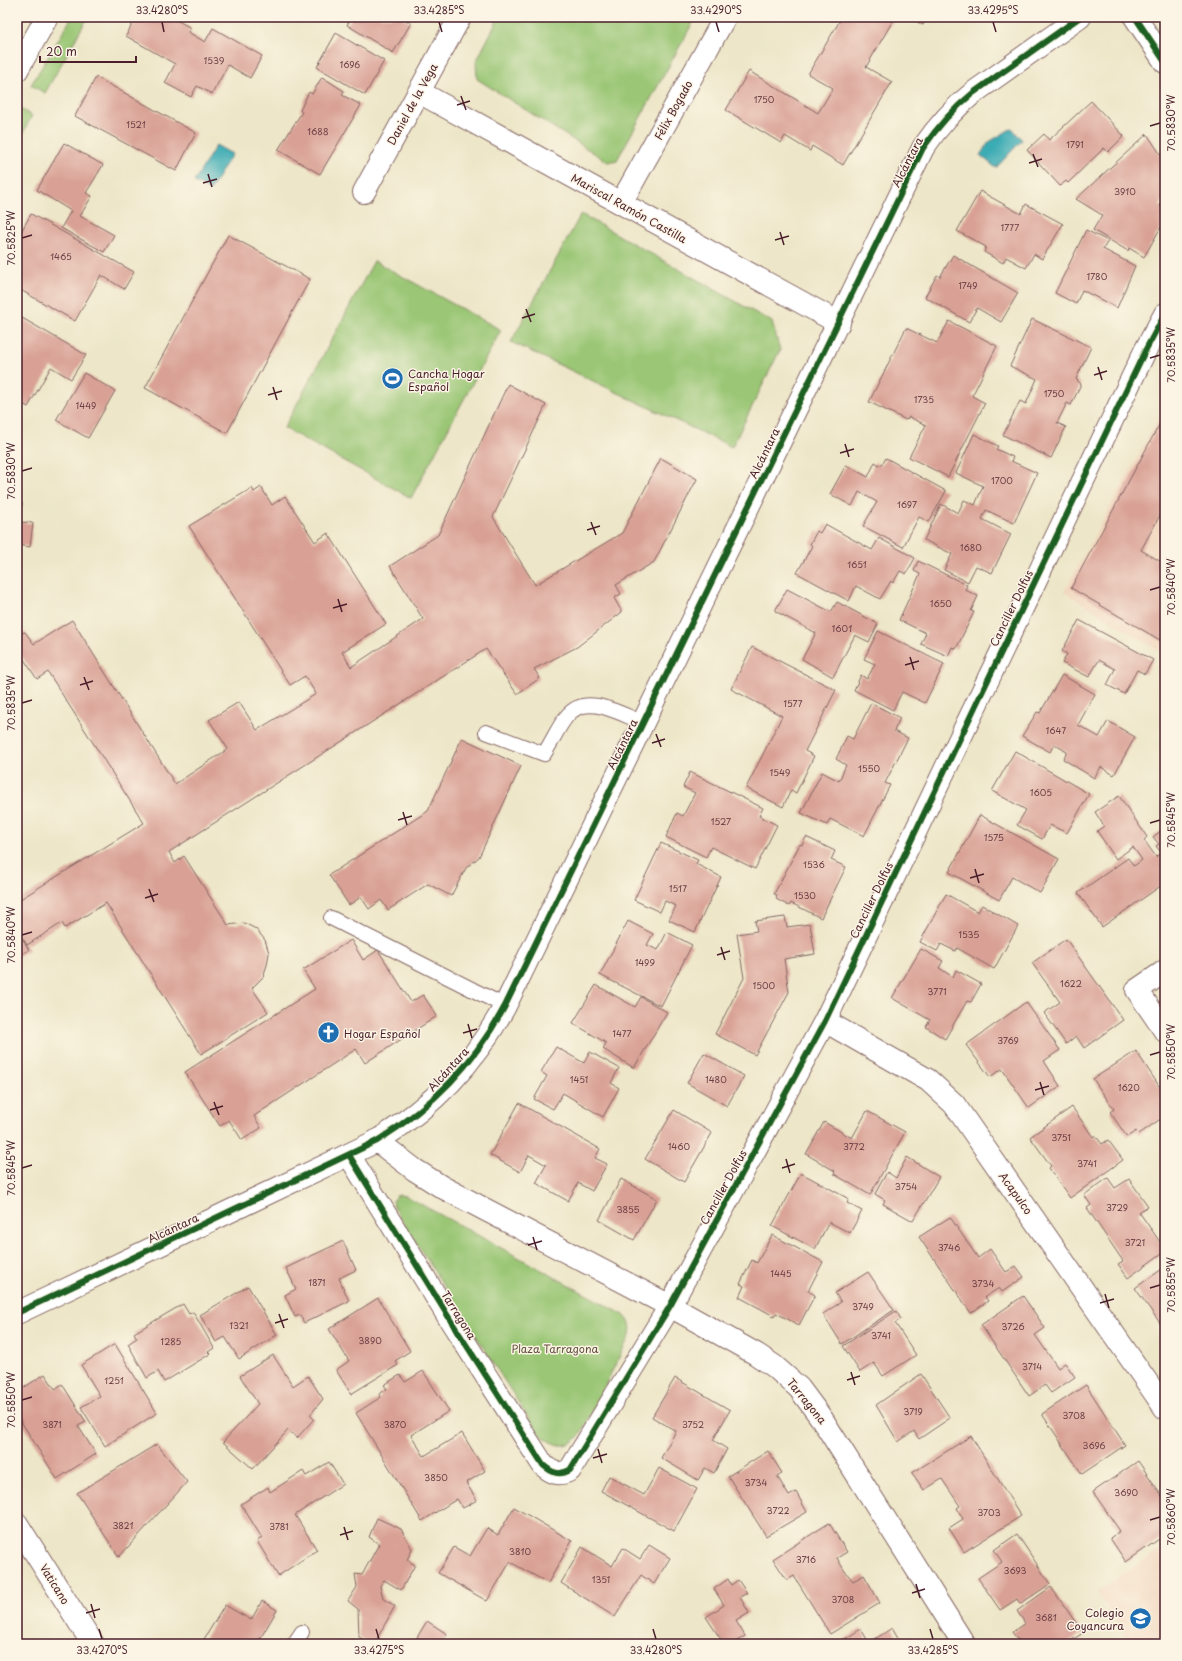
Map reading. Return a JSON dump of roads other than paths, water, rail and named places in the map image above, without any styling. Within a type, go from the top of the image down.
[{"type":"street","points":[[17,70],[47,17]]},
{"type":"street","name":"Daniel de la Vega","points":[[364,192],[460,17]]},
{"type":"street","name":"Félix Bogado","points":[[621,203],[725,17]]},
{"type":"street","name":"Alcántara","points":[[17,1313],[377,1141],[417,1114],[452,1081],[480,1048],[505,1006],[924,148],[938,126],[956,106],[972,93],[1080,17]]},
{"type":"street","points":[[1135,17],[1165,62]]},
{"type":"street","name":"Mariscal Ramón Castilla","points":[[419,92],[839,324]]},
{"type":"street","name":"Canciller Dolfus","points":[[561,1474],[570,1470],[670,1306],[825,1021],[1145,351],[1165,314]]},
{"type":"street","points":[[1165,971],[1137,990],[1165,1031]]},
{"type":"street","name":"Acapulco","points":[[825,1021],[928,1080],[954,1104],[1165,1408]]},
{"type":"street","name":"Tarragona","points":[[377,1141],[414,1170],[442,1187],[670,1306],[756,1354],[774,1366],[799,1388],[822,1419],[964,1644]]},
{"type":"street","name":"Tarragona","points":[[349,1155],[446,1314],[543,1465],[550,1472],[561,1474]]},
{"type":"street","name":"Vaticano","points":[[17,1524],[93,1644]]},
{"type":"lane","points":[[486,732],[544,754],[566,716],[573,709],[583,704],[597,705],[644,723]]},
{"type":"lane","points":[[331,918],[505,1006]]},
{"type":"lane","points":[[294,1644],[302,1632]]},
{"type":"water","points":[[1012,128],[1022,140],[996,168],[980,155],[989,142]]},
{"type":"water","points":[[216,145],[232,154],[210,191],[194,182]]},
{"type":"place","name":"Cancha Hogar Español","points":[[392,379]]},
{"type":"place","name":"Hogar Español","points":[[329,1033]]},
{"type":"place","name":"Colegio Coyancura","points":[[1140,1618]]},
{"type":"park label","name":"Plaza Tarragona","points":[[555,1348]]}]
